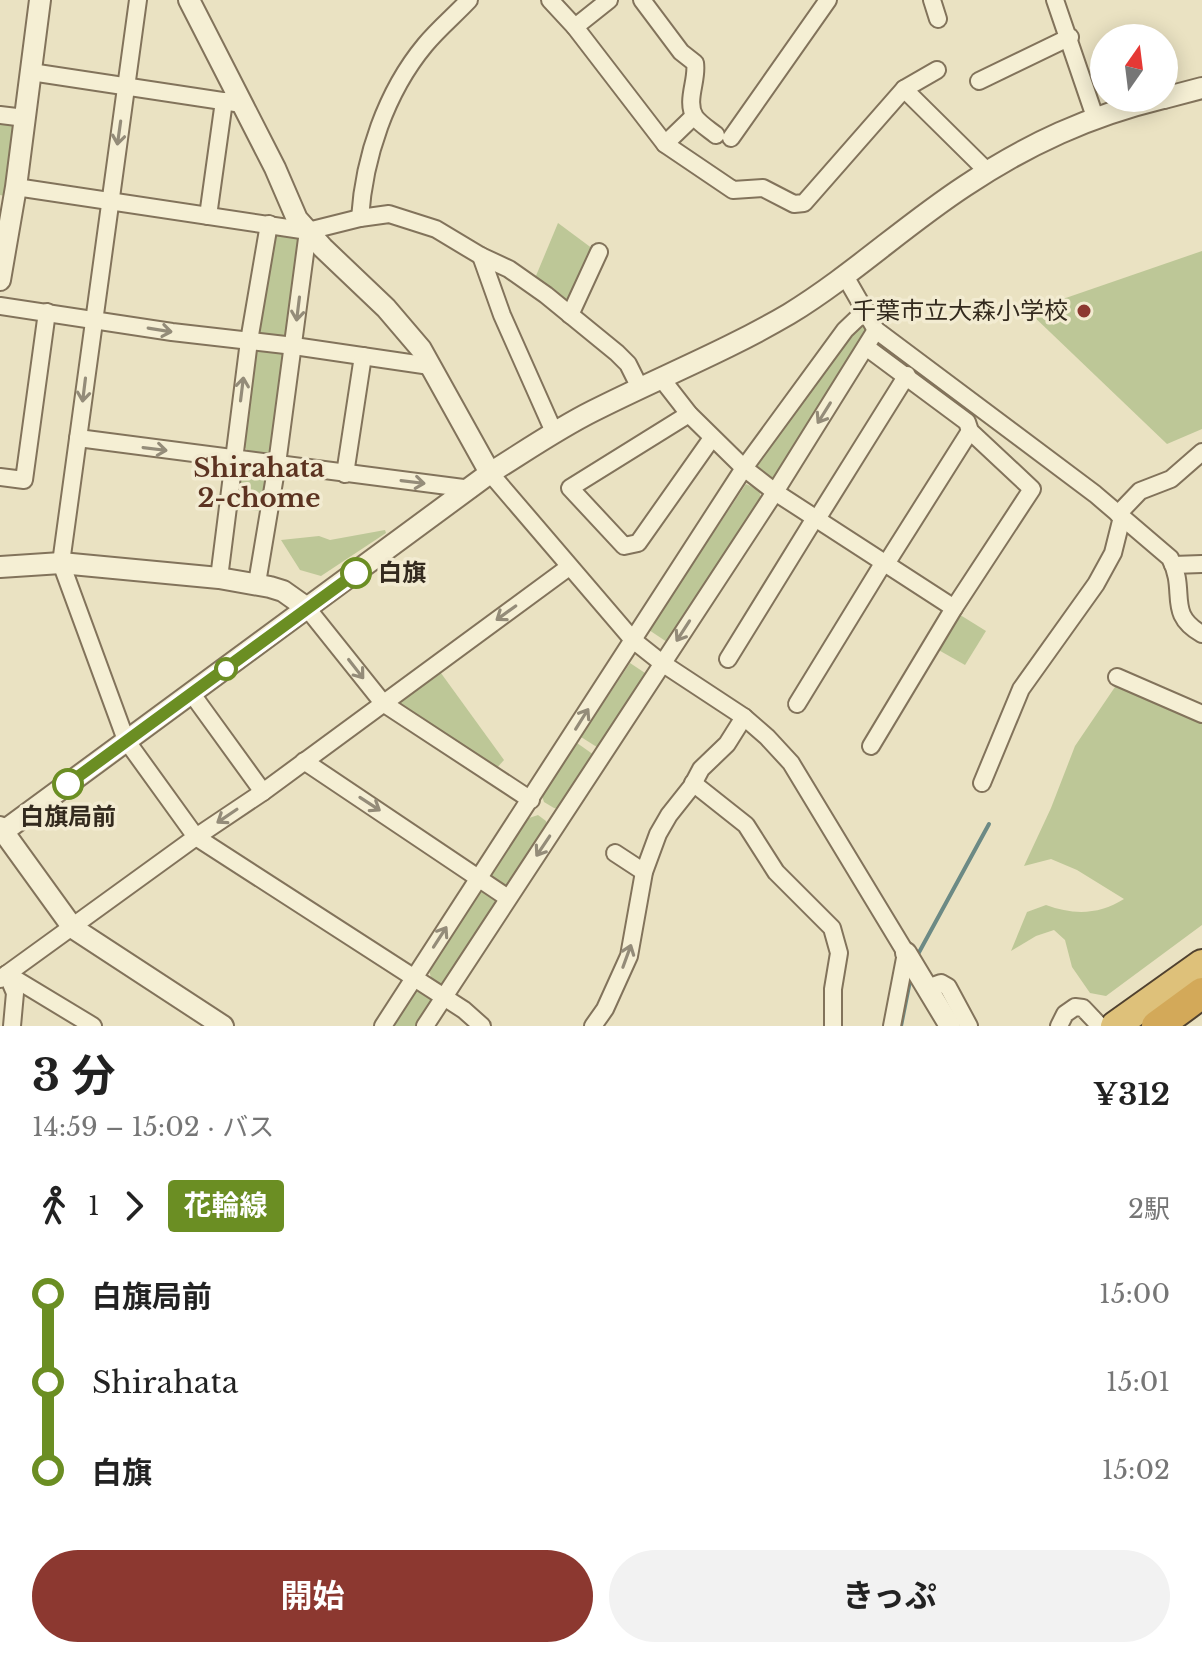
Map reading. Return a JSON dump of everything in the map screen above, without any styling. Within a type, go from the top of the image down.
[{"type":"highway","points":[[1115,1026],[1202,964]]},
{"type":"highway","points":[[1157,1026],[1202,993]]},
{"type":"street","points":[[0,280],[16,187],[40,0]]},
{"type":"street","points":[[138,0],[61,563],[126,740],[196,837],[415,977],[482,1026]]},
{"type":"street","points":[[189,0],[233,102],[275,168],[291,207],[308,231],[405,329],[430,366],[490,473],[633,640],[744,717],[791,763],[950,1026]]},
{"type":"street","points":[[360,218],[362,185],[369,155],[394,95],[425,44],[469,0]]},
{"type":"street","points":[[550,0],[575,27],[665,144],[733,190],[763,188],[794,204],[804,203],[904,89],[937,70]]},
{"type":"street","points":[[575,27],[609,0]]},
{"type":"street","points":[[642,0],[681,52],[695,63],[697,74],[691,94],[694,116],[723,137],[828,0]]},
{"type":"street","points":[[932,0],[938,19]]},
{"type":"street","points":[[1055,0],[1095,117]]},
{"type":"street","points":[[979,81],[1070,37]]},
{"type":"street","points":[[31,72],[233,102]]},
{"type":"street","points":[[1178,94],[1202,88]]},
{"type":"street","points":[[904,89],[988,172]]},
{"type":"street","points":[[208,216],[233,102]]},
{"type":"street","points":[[223,1026],[73,928],[1,831],[490,473],[554,432],[790,313],[988,172],[1056,134],[1113,112]]},
{"type":"street","points":[[0,115],[25,118]]},
{"type":"street","points":[[665,144],[694,116]]},
{"type":"street","points":[[16,187],[308,231],[389,214],[436,229],[509,269],[570,315],[628,364],[640,388]]},
{"type":"street","points":[[219,578],[249,341],[269,224]]},
{"type":"street","points":[[257,583],[277,464],[308,231]]},
{"type":"street","points":[[570,315],[599,252]]},
{"type":"street","points":[[481,256],[502,315],[554,432]]},
{"type":"street","points":[[845,276],[876,330],[1120,515],[1170,558],[1178,573],[1181,616],[1187,625],[1202,634]]},
{"type":"street","points":[[0,306],[430,366]]},
{"type":"street","points":[[383,1026],[744,468],[845,330],[866,310]]},
{"type":"street","points":[[0,477],[24,480],[47,312]]},
{"type":"street","points":[[425,1026],[508,898],[566,822],[662,663],[775,492],[876,330]]},
{"type":"street","points":[[866,347],[967,422],[970,431],[1032,489],[954,608],[871,746]]},
{"type":"street","points":[[345,474],[363,356]]},
{"type":"street","points":[[728,659],[907,375]]},
{"type":"street","points":[[661,378],[689,414],[744,468],[775,492],[954,608]]},
{"type":"street","points":[[689,414],[570,488],[624,546],[638,543],[712,438]]},
{"type":"street","points":[[797,704],[970,431]]},
{"type":"street","points":[[78,438],[471,489]]},
{"type":"street","points":[[982,783],[1021,689],[1096,584],[1113,553],[1120,515],[1140,491],[1171,479],[1202,452]]},
{"type":"street","points":[[0,567],[61,563],[219,578],[257,583],[283,591],[307,608],[383,703],[531,800]]},
{"type":"street","points":[[1173,565],[1202,564]]},
{"type":"street","points":[[3,977],[263,792],[569,567]]},
{"type":"street","points":[[1117,677],[1202,714]]},
{"type":"street","points":[[192,694],[263,792]]},
{"type":"street","points":[[593,1026],[605,1009],[629,956],[644,872],[662,825],[701,769],[727,744],[744,717]]},
{"type":"street","points":[[304,761],[508,898]]},
{"type":"street","points":[[693,783],[746,825],[776,872],[832,928],[839,953],[833,989],[833,1026]]},
{"type":"street","points":[[615,853],[644,872]]},
{"type":"street","points":[[892,1026],[906,953]]},
{"type":"street","points":[[3,977],[15,993],[12,1026]]},
{"type":"street","points":[[3,977],[93,1026]]},
{"type":"street","points":[[927,988],[941,983],[948,987],[969,1026]]},
{"type":"street","points":[[1059,1026],[1065,1014],[1075,1007],[1083,1008],[1100,1026]]},
{"type":"green space","points":[[0,121],[10,122],[14,127],[5,196],[0,195]]},
{"type":"green space","points":[[558,223],[593,249],[566,307],[533,283]]},
{"type":"green space","points":[[273,231],[296,235],[303,241],[290,334],[282,340],[264,337],[259,330]]},
{"type":"green space","points":[[1202,251],[1202,429],[1167,444],[1028,311]]},
{"type":"green space","points":[[865,325],[868,334],[771,481],[752,464],[858,326]]},
{"type":"green space","points":[[263,345],[281,347],[287,355],[274,451],[265,456],[250,454],[243,445],[257,351]]},
{"type":"green space","points":[[248,465],[264,467],[271,475],[265,512],[235,508],[240,471]]},
{"type":"green space","points":[[746,484],[759,490],[761,498],[667,642],[649,630]]},
{"type":"green space","points":[[385,530],[386,533],[321,576],[300,570],[281,540],[319,536],[330,540]]},
{"type":"green space","points":[[957,613],[986,631],[965,665],[935,648]]},
{"type":"green space","points":[[630,663],[648,675],[600,749],[581,737]]},
{"type":"green space","points":[[438,669],[504,760],[495,770],[400,709],[397,698]]},
{"type":"green space","points":[[1117,684],[1202,723],[1202,925],[1106,996],[1090,993],[1072,967],[1065,940],[1054,930],[1036,936],[1011,951],[1027,912],[1046,905],[1066,911],[1095,911],[1124,899],[1077,870],[1051,859],[1024,866],[1075,746]]},
{"type":"green space","points":[[577,743],[594,755],[560,809],[554,808],[544,802],[542,796]]},
{"type":"green space","points":[[538,815],[548,827],[506,890],[488,878],[529,818]]},
{"type":"green space","points":[[482,888],[500,901],[448,983],[440,984],[431,978],[429,970]]},
{"type":"green space","points":[[425,990],[432,996],[433,1004],[419,1026],[393,1026],[415,992]]},
{"type":"waterway","points":[[917,956],[989,824]]},
{"type":"waterway","points":[[901,1026],[911,976]]},
{"type":"bus line","name":"花輪線","points":[[68,784],[356,573]]},
{"type":"place","name":"千葉市立大森小学校","points":[[1084,311]]},
{"type":"place","name":"白旗","points":[[356,573]]},
{"type":"place","name":"白旗局前","points":[[68,784]]},
{"type":"district","name":"Shirahata 2-chome","points":[[259,483]]}]
